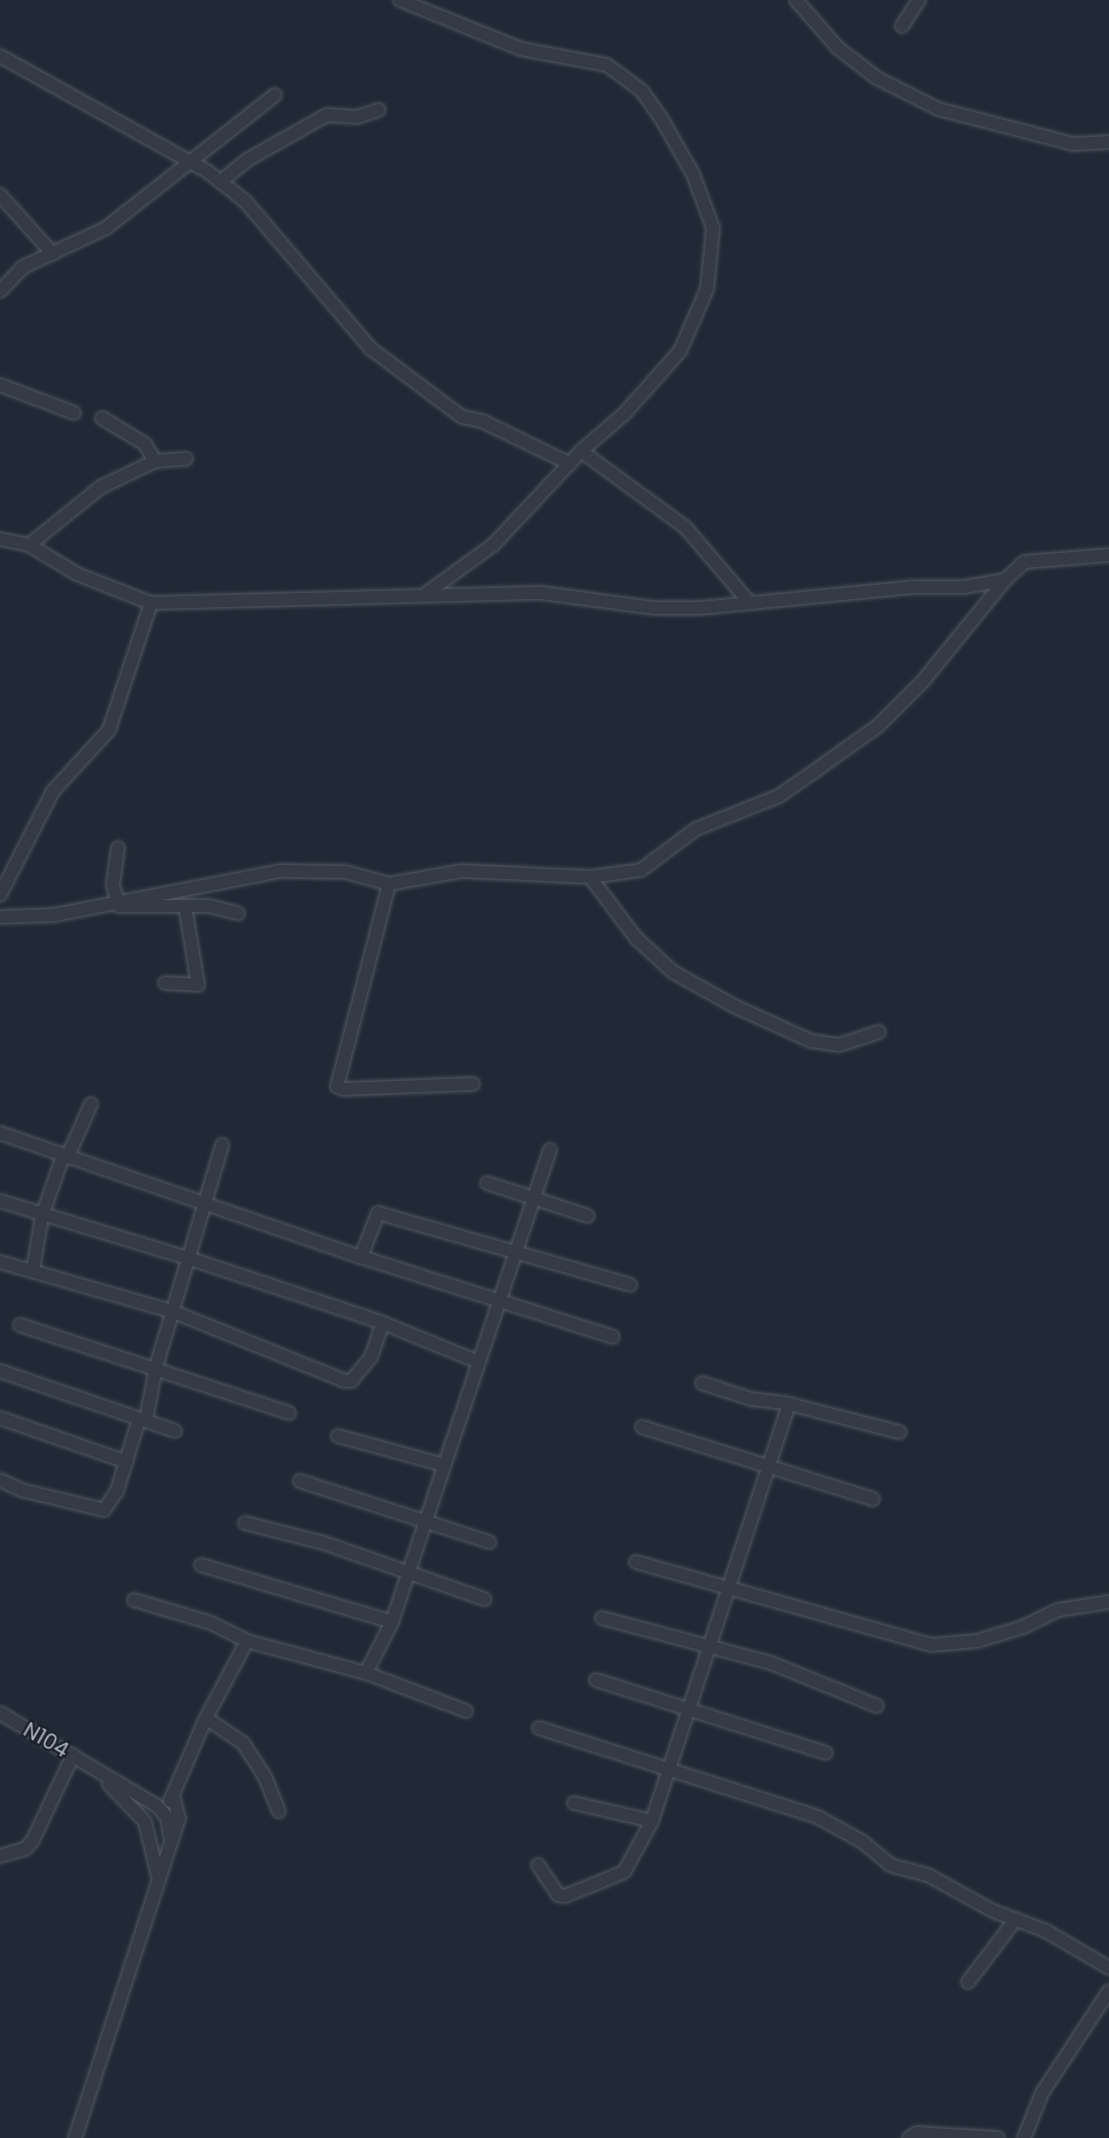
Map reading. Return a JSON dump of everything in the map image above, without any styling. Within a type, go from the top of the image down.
[{"type":"street","points":[[400,0],[521,49],[607,65],[642,91],[693,174],[713,228],[706,289],[696,320],[680,351],[624,414],[581,451],[493,545],[427,593]]},
{"type":"street","points":[[796,0],[838,48],[877,78],[938,109],[1073,144],[1109,142]]},
{"type":"street","points":[[902,26],[919,0]]},
{"type":"street","points":[[0,56],[220,182],[245,201],[370,348],[462,417],[482,421],[570,464]]},
{"type":"street","points":[[0,290],[23,267],[106,228],[275,95]]},
{"type":"street","points":[[220,182],[247,160],[327,115],[357,117],[379,110]]},
{"type":"street","points":[[0,195],[53,254]]},
{"type":"street","points":[[0,385],[74,413]]},
{"type":"street","points":[[102,418],[145,444],[155,461]]},
{"type":"street","points":[[581,451],[685,527],[749,602]]},
{"type":"street","points":[[29,545],[101,487],[155,461],[186,459]]},
{"type":"street","points":[[0,539],[29,545],[77,574],[151,603],[427,593],[542,593],[655,608],[1005,580]]},
{"type":"street","points":[[0,917],[54,915],[280,871],[346,872],[389,884],[461,871],[590,877],[641,870],[695,829],[779,796],[879,725],[923,681],[1005,580],[1024,562],[1109,555]]},
{"type":"street","points":[[0,895],[53,791],[109,730],[151,603]]},
{"type":"street","points":[[118,848],[113,885],[117,903],[123,908],[185,905],[238,914]]},
{"type":"street","points":[[590,877],[636,938],[673,972],[754,1017],[811,1041],[839,1045],[879,1032]]},
{"type":"street","points":[[389,884],[337,1086],[473,1084]]},
{"type":"street","points":[[165,983],[198,985],[185,905]]},
{"type":"street","points":[[33,1270],[41,1216],[65,1157],[91,1104]]},
{"type":"street","points":[[0,1133],[361,1257],[613,1337]]},
{"type":"street","points":[[0,1480],[21,1490],[104,1510],[112,1503],[142,1420],[188,1258],[207,1205],[222,1145]]},
{"type":"street","points":[[366,1673],[392,1622],[530,1199],[550,1150]]},
{"type":"street","points":[[486,1183],[588,1216]]},
{"type":"street","points":[[0,1201],[41,1216],[188,1258],[383,1323],[476,1361]]},
{"type":"street","points":[[361,1257],[378,1213],[630,1285]]},
{"type":"street","points":[[0,1262],[174,1312],[345,1381],[351,1381],[371,1357],[383,1323]]},
{"type":"street","points":[[20,1325],[156,1367],[289,1413]]},
{"type":"street","points":[[0,1371],[175,1431]]},
{"type":"street","points":[[702,1383],[751,1399],[789,1404],[899,1432]]},
{"type":"street","points":[[538,1865],[558,1895],[565,1896],[624,1872],[652,1821],[688,1709],[732,1587],[789,1404]]},
{"type":"street","points":[[0,1418],[127,1462]]},
{"type":"street","points":[[642,1427],[873,1499]]},
{"type":"street","points":[[338,1436],[444,1465]]},
{"type":"street","points":[[300,1481],[489,1542]]},
{"type":"street","points":[[245,1523],[408,1570],[484,1599]]},
{"type":"street","points":[[636,1562],[931,1645],[977,1641],[1023,1627],[1058,1610],[1109,1602]]},
{"type":"street","points":[[201,1565],[392,1622]]},
{"type":"street","points":[[134,1600],[211,1623],[247,1641],[366,1673],[466,1710]]},
{"type":"street","points":[[602,1618],[771,1663],[877,1706]]},
{"type":"street","points":[[170,1841],[163,1811],[173,1796],[206,1718],[247,1641]]},
{"type":"street","points":[[596,1680],[826,1753]]},
{"type":"street","name":"N104","points":[[0,1713],[93,1766],[163,1811]]},
{"type":"street","points":[[206,1718],[243,1743],[265,1777],[279,1811]]},
{"type":"street","points":[[539,1728],[668,1770],[725,1784],[818,1817],[863,1842],[890,1865],[928,1875],[1109,1968]]},
{"type":"street","points":[[0,1856],[25,1849],[33,1840],[73,1755]]},
{"type":"street","name":"N104","points":[[93,1766],[145,1822],[159,1879]]},
{"type":"street","points":[[75,2138],[179,1818],[173,1796]]},
{"type":"street","points":[[574,1803],[652,1821]]},
{"type":"street","points":[[968,1982],[1016,1919]]},
{"type":"street","points":[[1024,2138],[1054,2072],[1109,1991]]},
{"type":"street","points":[[909,2138],[917,2133],[998,2138]]}]
